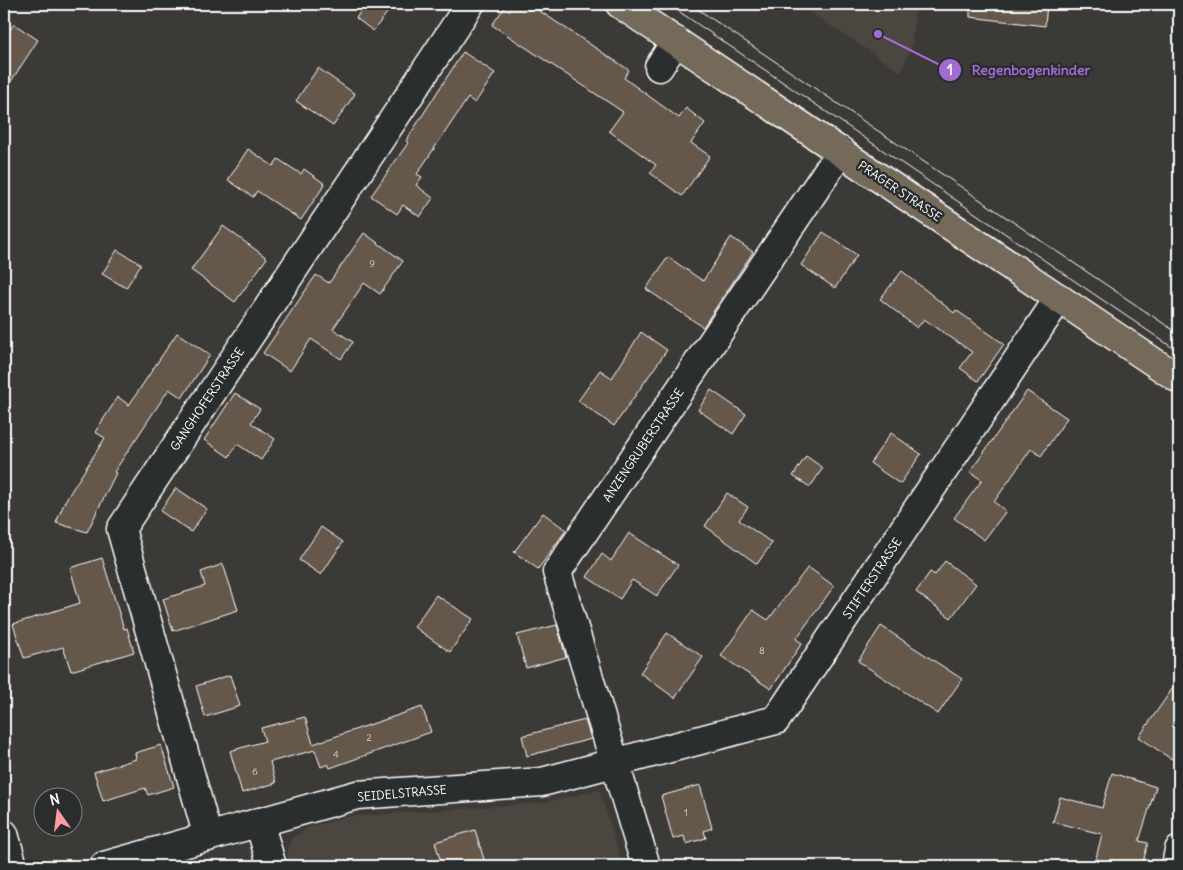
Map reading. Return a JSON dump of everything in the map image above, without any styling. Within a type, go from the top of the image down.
[{"type":"main road","name":"PRAGER STRASSE","points":[[620,4],[1179,379]]},
{"type":"street","name":"GANGHOFERSTRASSE","points":[[208,837],[121,529],[470,4]]},
{"type":"street","points":[[659,67],[676,41]]},
{"type":"street","name":"ANZENGRUBERSTRASSE","points":[[617,763],[557,572],[841,151]]},
{"type":"street","name":"STIFTERSTRASSE","points":[[617,763],[776,720],[1059,298]]},
{"type":"street","name":"SEIDELSTRASSE","points":[[104,866],[357,795],[542,782],[617,763]]},
{"type":"street","points":[[617,763],[646,866]]},
{"type":"street","points":[[259,822],[272,866]]},
{"type":"street","points":[[4,834],[13,866]]},
{"type":"street","points":[[1176,866],[1179,850]]},
{"type":"shaded area","points":[[798,4],[916,4],[911,47],[901,72]]},
{"type":"shaded area","points":[[599,790],[623,866],[289,866],[288,863],[288,849],[292,838],[310,827],[347,817],[542,803]]},
{"type":"building","points":[[366,4],[394,4],[373,31],[356,18]]},
{"type":"building","points":[[507,4],[529,4],[629,70],[624,78],[679,118],[686,108],[705,123],[691,143],[710,156],[682,196],[650,173],[656,165],[609,131],[623,112],[492,25]]},
{"type":"building","points":[[970,4],[1047,4],[1045,26],[970,17]]},
{"type":"building","points":[[14,24],[38,40],[4,92],[4,38]]},
{"type":"building","points":[[463,52],[495,73],[475,103],[468,98],[417,174],[422,177],[416,185],[433,198],[420,217],[403,205],[397,214],[371,196],[408,143],[406,141]]},
{"type":"building","points":[[318,68],[355,94],[333,126],[296,101]]},
{"type":"building","points":[[248,149],[273,166],[278,159],[301,174],[304,169],[325,184],[301,220],[257,191],[253,197],[228,180]]},
{"type":"building","points":[[223,226],[267,258],[235,302],[191,270]]},
{"type":"building","points":[[823,232],[857,255],[835,288],[801,265]]},
{"type":"building","points":[[364,233],[403,261],[380,294],[364,283],[333,329],[353,342],[341,359],[311,339],[290,371],[263,353],[316,275],[329,283]]},
{"type":"building","points":[[731,237],[753,252],[703,327],[646,289],[668,257],[703,281]]},
{"type":"building","points":[[117,250],[141,264],[126,288],[102,274]]},
{"type":"building","points":[[902,271],[954,313],[956,310],[1004,344],[978,381],[960,368],[972,352],[924,319],[917,328],[880,299]]},
{"type":"building","points":[[641,332],[667,350],[614,426],[578,401],[600,370],[612,378]]},
{"type":"building","points":[[177,333],[210,355],[182,398],[169,389],[114,472],[116,473],[87,532],[56,523],[65,501],[105,438],[95,432],[118,397],[129,405]]},
{"type":"building","points":[[711,390],[746,414],[733,434],[698,410]]},
{"type":"building","points":[[1027,391],[1067,418],[1041,456],[1031,449],[994,502],[1006,511],[984,540],[954,518],[982,480],[970,472]]},
{"type":"building","points":[[235,393],[260,409],[251,423],[275,439],[261,460],[237,444],[229,457],[204,440]]},
{"type":"building","points":[[891,433],[921,454],[900,484],[870,463]]},
{"type":"building","points":[[806,456],[823,468],[810,487],[793,476]]},
{"type":"building","points":[[176,488],[207,509],[191,532],[160,511]]},
{"type":"building","points":[[727,493],[748,507],[739,520],[772,543],[757,564],[705,526]]},
{"type":"building","points":[[543,513],[566,530],[538,569],[514,552]]},
{"type":"building","points":[[321,527],[343,542],[321,575],[299,560]]},
{"type":"building","points":[[629,533],[678,565],[657,596],[632,580],[620,599],[587,577],[602,554],[611,561]]},
{"type":"building","points":[[102,558],[124,629],[127,628],[134,652],[71,671],[63,647],[24,658],[13,624],[80,603],[70,568]]},
{"type":"building","points":[[945,561],[976,584],[951,618],[916,592],[930,572],[935,575]]},
{"type":"building","points":[[223,564],[238,610],[173,631],[163,599],[205,586],[201,572]]},
{"type":"building","points":[[808,567],[834,586],[796,639],[802,643],[771,689],[721,656],[753,610],[768,620]]},
{"type":"building","points":[[436,595],[473,619],[450,652],[414,627]]},
{"type":"building","points":[[557,625],[566,657],[526,668],[517,635]]},
{"type":"building","points":[[881,626],[962,679],[938,714],[858,661]]},
{"type":"building","points":[[667,633],[703,657],[675,698],[640,673]]},
{"type":"building","points":[[230,675],[240,706],[205,717],[196,686]]},
{"type":"building","points":[[1179,679],[1179,747],[1171,759],[1139,737]]},
{"type":"building","points":[[422,707],[431,732],[330,768],[328,764],[321,767],[315,750],[270,762],[276,783],[242,793],[230,751],[265,741],[261,728],[305,717],[313,744]]},
{"type":"building","points":[[585,720],[591,739],[527,756],[522,736]]},
{"type":"building","points":[[161,745],[174,787],[148,795],[145,788],[103,801],[94,772],[136,759],[135,753]]},
{"type":"building","points":[[1112,773],[1156,787],[1139,841],[1148,843],[1142,866],[1094,866],[1102,834],[1053,822],[1060,797],[1102,808]]},
{"type":"building","points":[[700,785],[712,828],[704,831],[706,838],[686,844],[684,836],[673,839],[661,796]]},
{"type":"building","points":[[475,830],[486,866],[442,866],[435,842]]},
{"type":"tram line","points":[[668,4],[1179,352]]},
{"type":"tram line","points":[[690,4],[1179,334]]},
{"type":"place","name":"Regenbogenkinder","points":[[878,34]]}]
